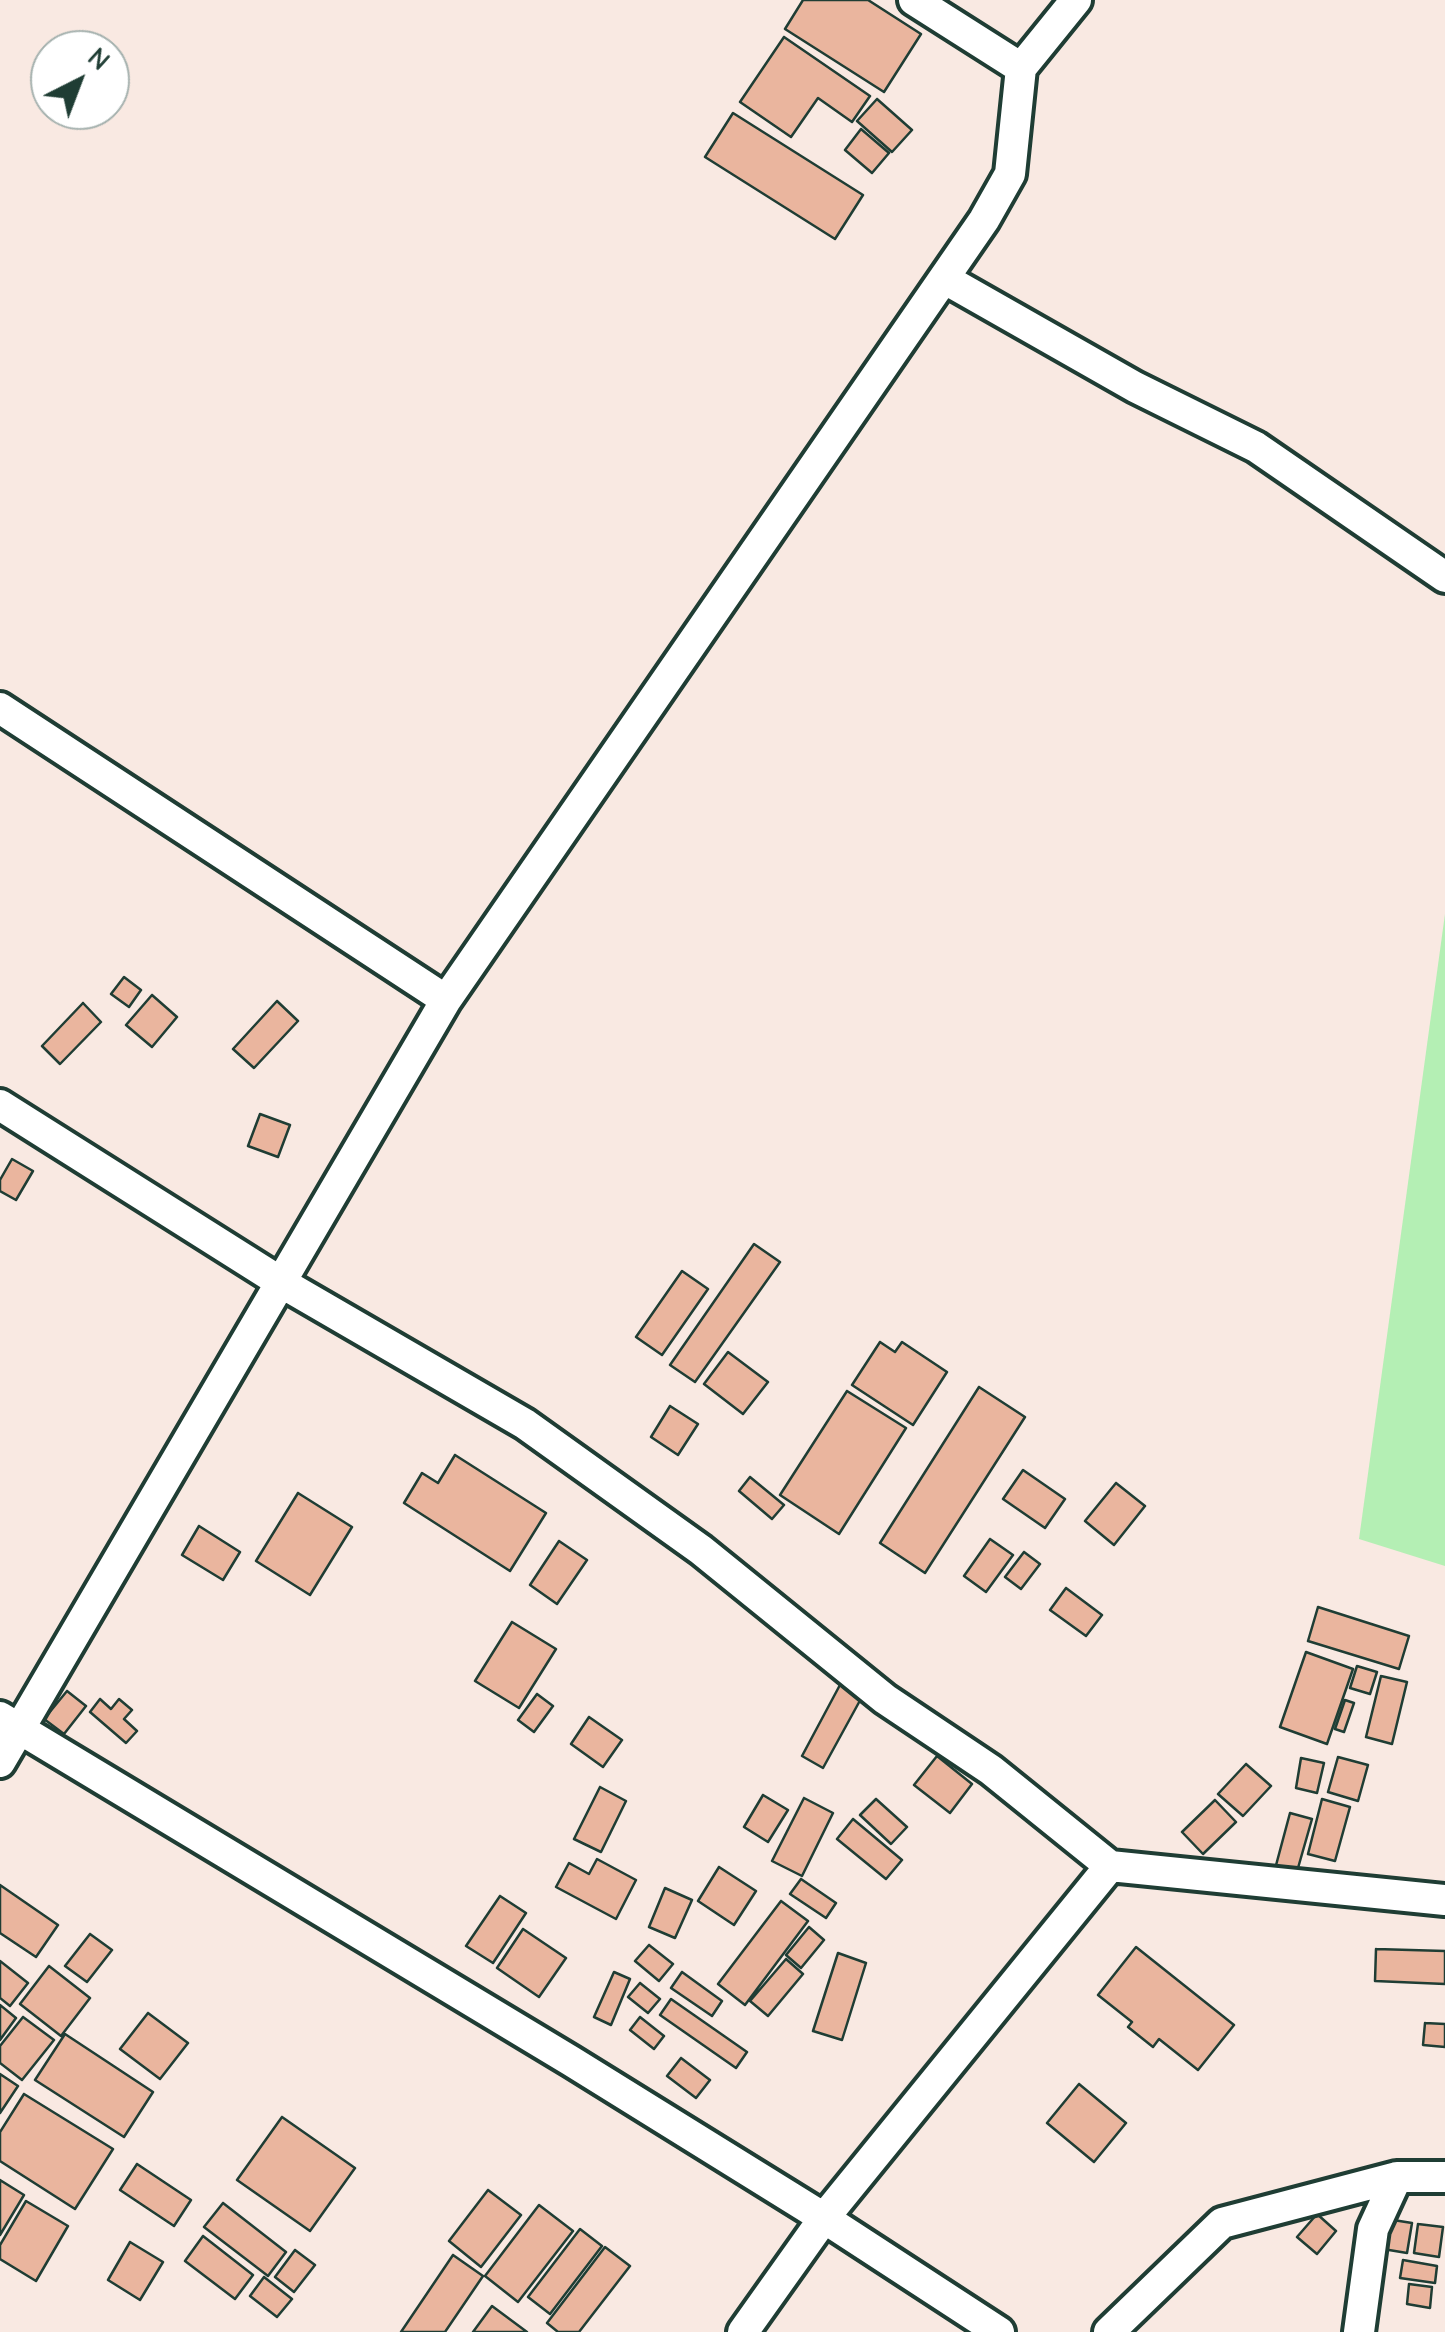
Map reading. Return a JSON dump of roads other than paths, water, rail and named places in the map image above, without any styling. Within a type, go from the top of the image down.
[{"type":"street","points":[[914,0],[1021,68]]},
{"type":"street","points":[[0,1762],[10,1723],[282,1283],[446,1000],[946,279],[1010,174],[1021,68],[1076,0]]},
{"type":"street","points":[[946,279],[1135,387],[1256,447],[1445,577]]},
{"type":"street","points":[[0,708],[446,1000]]},
{"type":"street","points":[[0,1104],[282,1283],[525,1424],[701,1550],[885,1699],[991,1770],[1110,1866],[1445,1900]]},
{"type":"street","points":[[10,1723],[555,2051],[999,2332]]},
{"type":"street","points":[[743,2332],[824,2218],[1110,1866]]},
{"type":"street","points":[[1109,2332],[1222,2223],[1397,2177],[1445,2177]]},
{"type":"street","points":[[1359,2332],[1373,2229],[1397,2177]]}]
